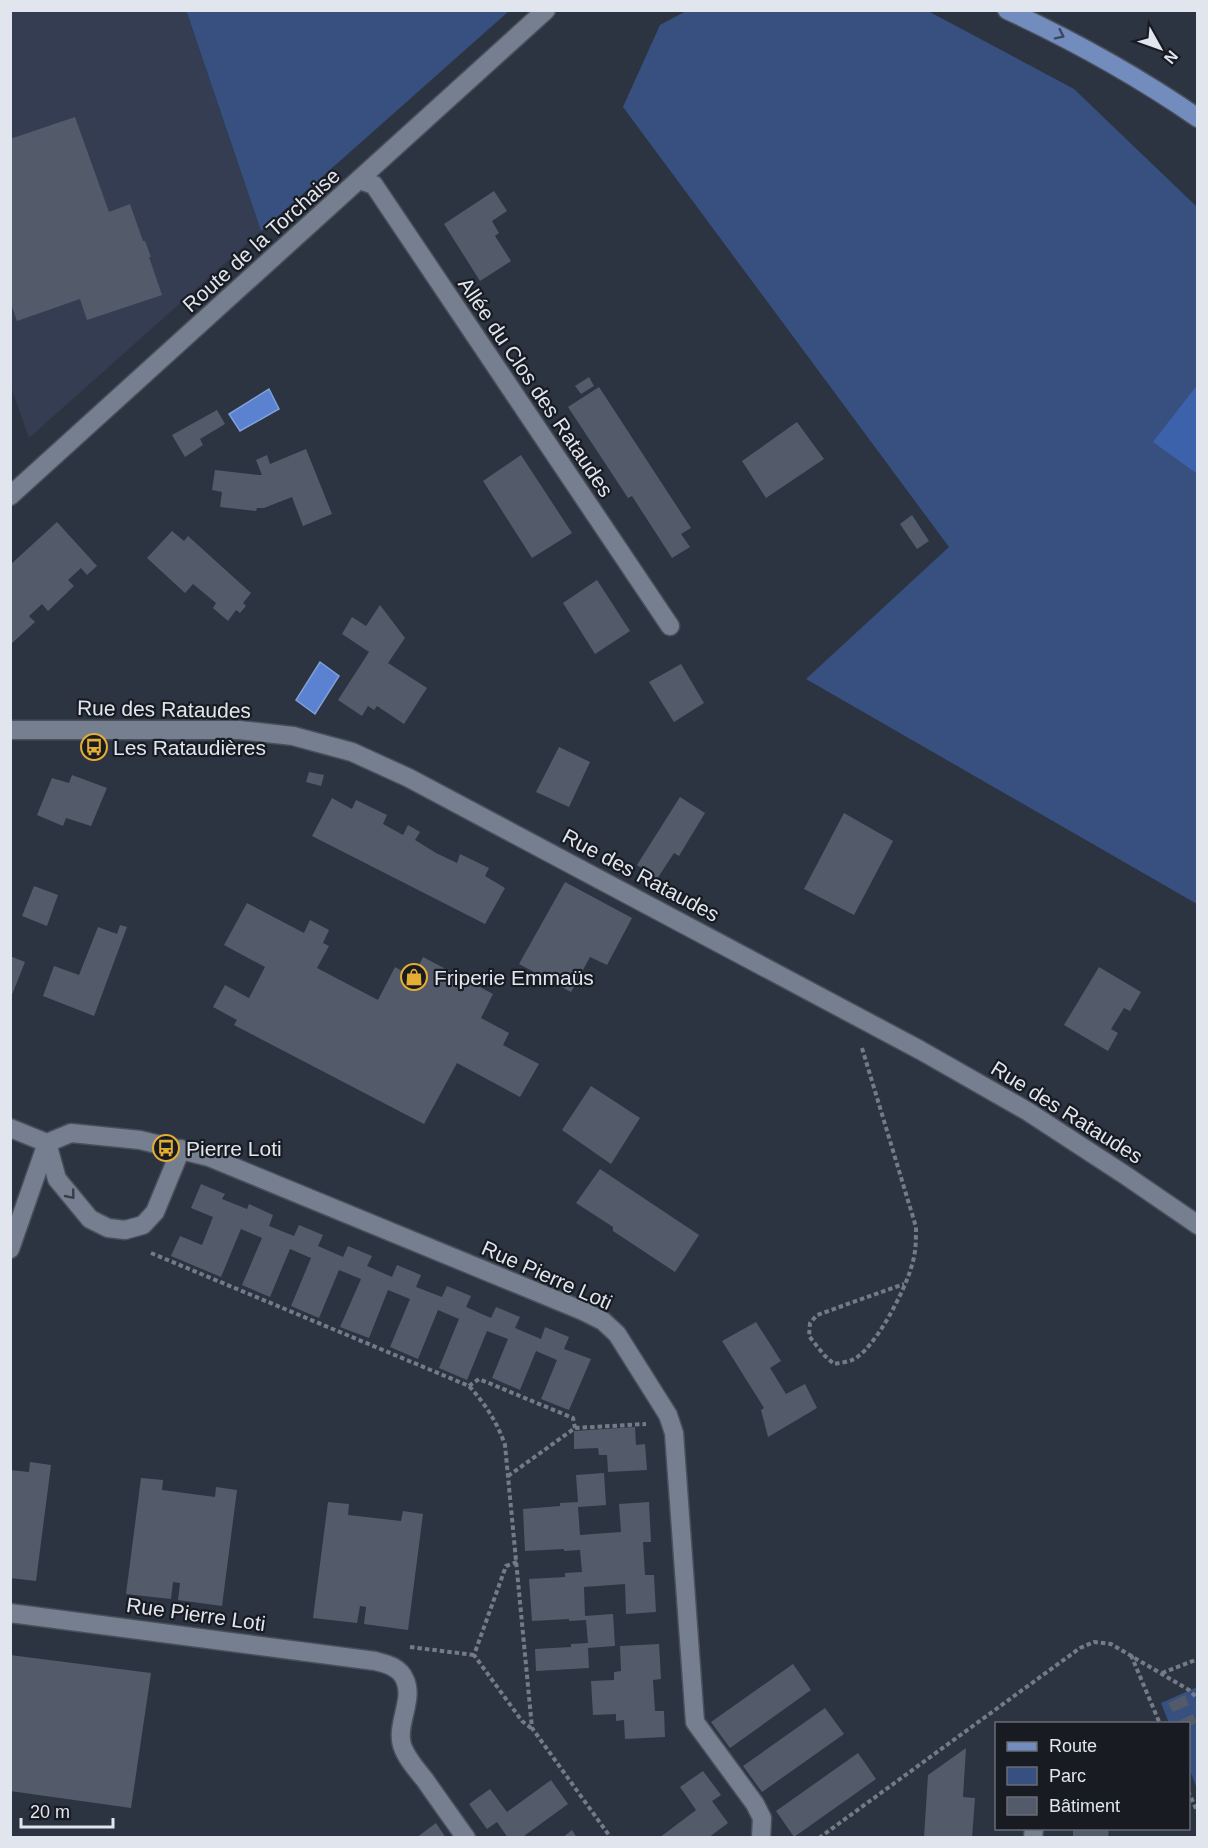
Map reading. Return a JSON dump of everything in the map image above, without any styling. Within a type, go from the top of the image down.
[{"type":"main road","points":[[1007,10],[1100,56],[1158,90],[1197,118]]},
{"type":"street","name":"Route de la Torchaise","points":[[10,496],[546,13]]},
{"type":"street","name":"Allée du Clos des Rataudes","points":[[360,180],[374,185],[670,626]]},
{"type":"street","name":"Rue des Rataudes","points":[[10,730],[239,729],[293,736],[352,752],[409,778],[851,1013],[1027,1111],[1197,1225]]},
{"type":"street","points":[[10,1128],[47,1143]]},
{"type":"street","name":"Rue Pierre Loti","points":[[47,1143],[70,1132],[140,1140],[209,1157],[603,1321],[617,1334],[668,1414],[674,1432],[695,1722],[755,1804],[762,1818],[760,1838]]},
{"type":"street","points":[[47,1143],[57,1179],[90,1219],[108,1228],[125,1230],[143,1225],[155,1212],[181,1149]]},
{"type":"street","points":[[10,1249],[47,1143]]},
{"type":"street","name":"Rue Pierre Loti","points":[[10,1612],[375,1661],[399,1670]]},
{"type":"street","points":[[399,1670],[406,1681],[407,1693],[402,1744],[410,1761],[466,1838]]},
{"type":"path","points":[[851,1013],[916,1227],[916,1249],[911,1270],[890,1315],[870,1345],[853,1360],[834,1364],[809,1336],[810,1323],[817,1315],[904,1284]]},
{"type":"path","points":[[151,1253],[470,1386],[488,1407],[500,1428],[506,1445],[531,1728]]},
{"type":"path","points":[[470,1386],[479,1379],[573,1418],[575,1428]]},
{"type":"path","points":[[508,1476],[575,1428],[671,1422]]},
{"type":"path","points":[[474,1655],[506,1566],[517,1562]]},
{"type":"path","points":[[819,1838],[1080,1648],[1095,1642],[1111,1644],[1131,1654],[1189,1690],[1197,1699]]},
{"type":"path","points":[[399,1670],[402,1646],[474,1655],[522,1721],[531,1728],[611,1838]]},
{"type":"path","points":[[1131,1654],[1159,1722]]},
{"type":"path","points":[[1161,1674],[1197,1659]]},
{"type":"path","points":[[1190,1796],[1197,1813]]},
{"type":"shaded area","points":[[10,11],[186,11],[261,231],[29,438],[10,384]]},
{"type":"shaded area","points":[[1197,385],[1197,474],[1153,442]]},
{"type":"shaded area","points":[[269,389],[279,409],[240,431],[229,414]]},
{"type":"shaded area","points":[[320,662],[339,676],[315,714],[296,700]]},
{"type":"green space","points":[[186,10],[509,10],[509,11],[261,231]]},
{"type":"green space","points":[[686,11],[928,11],[1074,89],[1197,207],[1197,385],[1154,442],[1197,474],[1197,904],[806,679],[949,547],[623,107],[660,25]]},
{"type":"green space","points":[[1197,1687],[1197,1789],[1190,1771],[1190,1722],[1169,1722],[1161,1703]]},
{"type":"building","points":[[75,117],[109,212],[130,204],[151,257],[149,257],[162,295],[87,320],[80,299],[17,321],[10,301],[10,139]]},
{"type":"building","points":[[494,191],[507,211],[492,221],[499,233],[495,236],[511,261],[480,281],[444,224]]},
{"type":"building","points":[[589,377],[594,386],[581,394],[575,386]]},
{"type":"building","points":[[599,387],[691,528],[681,534],[690,547],[672,558],[632,496],[628,498],[568,407]]},
{"type":"building","points":[[217,410],[225,424],[200,439],[203,445],[185,457],[172,435]]},
{"type":"building","points":[[797,422],[824,459],[766,498],[742,461]]},
{"type":"building","points":[[306,449],[332,514],[303,526],[292,497],[264,508],[257,508],[256,511],[220,507],[222,492],[212,490],[215,470],[262,475],[256,460],[267,455],[270,464]]},
{"type":"building","points":[[521,455],[572,533],[532,558],[483,481]]},
{"type":"building","points":[[912,515],[929,541],[917,549],[900,524]]},
{"type":"building","points":[[57,522],[97,566],[87,575],[81,568],[68,580],[74,586],[48,611],[42,604],[29,616],[35,622],[10,645],[10,565]]},
{"type":"building","points":[[172,531],[184,541],[188,536],[251,593],[243,603],[246,606],[240,613],[236,610],[228,621],[213,608],[216,603],[193,584],[185,593],[147,558]]},
{"type":"building","points":[[597,580],[630,631],[595,654],[563,603]]},
{"type":"building","points":[[380,605],[405,638],[388,663],[427,688],[404,724],[377,706],[374,710],[368,706],[362,716],[338,700],[369,652],[342,634],[352,617],[366,626]]},
{"type":"building","points":[[681,664],[704,703],[674,722],[649,682]]},
{"type":"building","points":[[559,747],[590,762],[569,807],[536,792]]},
{"type":"building","points":[[309,772],[324,775],[321,786],[306,782]]},
{"type":"building","points":[[72,775],[107,788],[91,826],[66,818],[63,826],[37,815],[52,778],[69,783]]},
{"type":"building","points":[[680,797],[705,813],[679,856],[674,853],[657,879],[637,865]]},
{"type":"building","points":[[332,798],[352,809],[356,800],[387,815],[383,824],[403,835],[408,825],[420,832],[415,840],[457,863],[460,854],[489,868],[485,876],[505,888],[485,924],[312,836]]},
{"type":"building","points":[[844,813],[893,841],[854,915],[804,889]]},
{"type":"building","points":[[565,882],[632,918],[607,965],[590,957],[571,992],[519,964]]},
{"type":"building","points":[[34,886],[58,895],[47,926],[22,916]]},
{"type":"building","points":[[247,903],[304,933],[310,920],[329,930],[323,943],[329,946],[317,968],[378,1000],[395,967],[413,977],[423,957],[493,994],[481,1018],[509,1033],[503,1045],[539,1064],[520,1097],[457,1063],[424,1124],[234,1025],[237,1020],[213,1007],[225,985],[249,998],[265,967],[224,945]]},
{"type":"building","points":[[120,925],[127,927],[94,1016],[43,996],[54,966],[79,975],[98,927],[117,934]]},
{"type":"building","points":[[10,956],[25,962],[11,997],[10,997]]},
{"type":"building","points":[[1099,967],[1141,992],[1130,1011],[1124,1008],[1111,1029],[1118,1033],[1108,1051],[1064,1025]]},
{"type":"building","points":[[591,1086],[640,1118],[611,1164],[562,1130]]},
{"type":"building","points":[[600,1169],[699,1235],[675,1272],[613,1231],[613,1227],[576,1203]]},
{"type":"building","points":[[201,1184],[225,1194],[222,1199],[247,1209],[249,1204],[273,1215],[269,1226],[294,1236],[299,1225],[323,1235],[318,1246],[343,1257],[348,1246],[372,1256],[367,1266],[392,1277],[397,1265],[421,1275],[416,1287],[442,1297],[447,1286],[471,1296],[466,1307],[491,1318],[496,1307],[520,1317],[515,1328],[541,1339],[545,1327],[569,1337],[564,1349],[591,1359],[569,1410],[541,1399],[557,1360],[536,1351],[520,1390],[492,1378],[508,1339],[487,1331],[467,1380],[439,1368],[459,1319],[438,1310],[418,1359],[390,1347],[410,1299],[388,1290],[369,1338],[340,1327],[361,1279],[339,1270],[319,1318],[291,1306],[311,1258],[290,1249],[270,1297],[242,1285],[262,1238],[241,1229],[221,1277],[171,1256],[180,1236],[202,1245],[213,1217],[191,1208]]},
{"type":"building","points":[[756,1322],[781,1361],[770,1368],[786,1394],[805,1384],[817,1408],[768,1437],[761,1410],[764,1408],[722,1341]]},
{"type":"building","points":[[635,1427],[636,1445],[645,1444],[647,1470],[608,1472],[607,1455],[599,1455],[598,1448],[574,1449],[574,1431]]},
{"type":"building","points":[[30,1462],[51,1465],[36,1581],[10,1578],[10,1470],[29,1472]]},
{"type":"building","points":[[604,1473],[606,1505],[578,1507],[580,1535],[621,1532],[619,1504],[649,1502],[651,1542],[643,1542],[645,1575],[654,1575],[656,1612],[626,1614],[625,1584],[584,1587],[585,1616],[613,1614],[615,1646],[588,1648],[589,1668],[536,1671],[535,1649],[571,1647],[571,1644],[588,1643],[586,1620],[532,1621],[529,1579],[565,1577],[565,1573],[582,1572],[580,1550],[525,1551],[523,1509],[578,1502],[576,1475]]},
{"type":"building","points":[[141,1478],[163,1480],[162,1490],[215,1497],[216,1487],[237,1490],[222,1606],[178,1600],[180,1583],[173,1582],[171,1599],[126,1594]]},
{"type":"building","points":[[328,1502],[349,1504],[348,1515],[401,1521],[403,1511],[423,1514],[408,1630],[364,1624],[366,1607],[360,1606],[357,1623],[313,1618]]},
{"type":"building","points":[[659,1644],[661,1679],[653,1680],[655,1711],[664,1711],[665,1737],[625,1739],[624,1720],[616,1721],[616,1714],[593,1715],[591,1681],[614,1680],[614,1672],[621,1671],[620,1646]]},
{"type":"building","points":[[10,1655],[151,1673],[131,1808],[10,1791]]},
{"type":"building","points":[[793,1664],[811,1690],[730,1748],[711,1722]]},
{"type":"building","points":[[1185,1695],[1189,1705],[1173,1712],[1168,1703]]},
{"type":"building","points":[[825,1708],[844,1734],[762,1792],[743,1766]]},
{"type":"building","points":[[1193,1714],[1197,1723],[1190,1726],[1190,1722],[1176,1722]]},
{"type":"building","points":[[966,1748],[963,1797],[975,1798],[972,1838],[924,1838],[928,1775]]},
{"type":"building","points":[[858,1753],[876,1779],[794,1837],[776,1811]]},
{"type":"building","points":[[703,1771],[721,1795],[712,1801],[728,1823],[708,1838],[659,1838],[696,1810],[680,1787]]},
{"type":"building","points":[[551,1780],[568,1804],[524,1836],[525,1838],[508,1838],[497,1822],[487,1829],[469,1804],[490,1789],[507,1812]]},
{"type":"building","points":[[436,1823],[446,1838],[416,1838]]},
{"type":"building","points":[[572,1830],[577,1838],[562,1838]]},
{"type":"building","points":[[1073,1830],[1109,1830],[1108,1838],[1073,1838]]},
{"type":"place","name":"Les Rataudières","points":[[94,747]]},
{"type":"place","name":"Friperie Emmaüs","points":[[414,977]]},
{"type":"place","name":"Pierre Loti","points":[[166,1148]]}]
